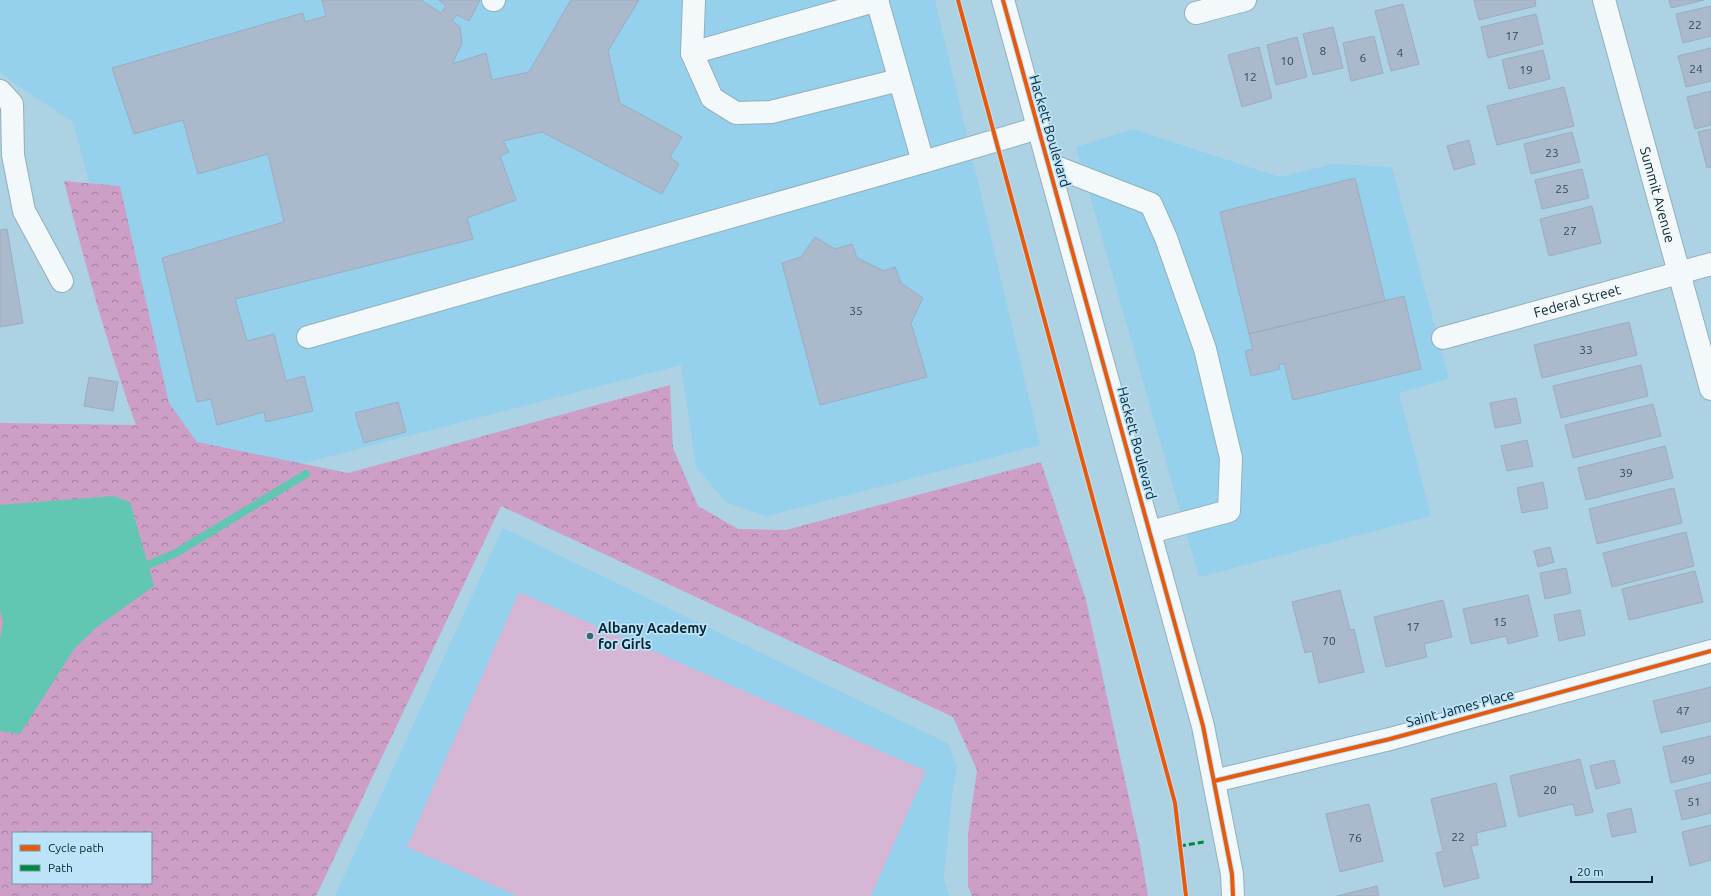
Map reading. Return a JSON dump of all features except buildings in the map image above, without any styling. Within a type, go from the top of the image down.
[{"type":"street","points":[[694,0],[692,53],[712,98],[736,113],[772,112],[899,80]]},
{"type":"street","points":[[692,53],[877,0],[923,162]]},
{"type":"street","name":"Hackett Boulevard","points":[[1003,0],[1203,726],[1232,874],[1233,896]]},
{"type":"street","points":[[1196,13],[1245,0]]},
{"type":"street","name":"Summit Avenue","points":[[1604,0],[1711,389]]},
{"type":"street","points":[[0,91],[12,104],[13,155],[24,211],[62,281]]},
{"type":"street","points":[[308,337],[1038,128]]},
{"type":"street","points":[[1048,164],[1151,204],[1166,238],[1205,349],[1231,458],[1230,511],[1150,532]]},
{"type":"street","name":"Federal Street","points":[[1443,338],[1711,264]]},
{"type":"street","name":"Saint James Place","points":[[1214,781],[1390,739],[1711,651]]},
{"type":"shaded area","points":[[0,0],[935,0],[1040,445],[767,516],[727,503],[696,467],[681,365],[173,497],[73,122],[5,77],[0,71]]},
{"type":"shaded area","points":[[1133,129],[1280,177],[1333,164],[1392,167],[1449,379],[1399,393],[1431,516],[1199,577],[1076,147]]},
{"type":"shaded area","points":[[113,496],[130,502],[154,586],[97,627],[74,649],[20,734],[0,731],[0,640],[3,620],[0,611],[0,505]]},
{"type":"shaded area","name":"Albany Academy for Girls","points":[[503,528],[949,744],[957,768],[952,795],[944,878],[949,896],[335,896]]},
{"type":"shaded area","name":"Albany Academy for Girls","points":[[519,592],[926,771],[871,896],[518,896],[407,847]]},
{"type":"green space","points":[[64,181],[120,186],[169,403],[197,442],[348,473],[670,385],[673,448],[698,506],[738,529],[786,530],[1041,462],[1086,600],[1141,853],[1148,896],[972,896],[968,886],[968,833],[977,770],[953,717],[501,506],[316,896],[0,896],[0,423],[136,425],[125,395],[88,274]]},
{"type":"waterway","points":[[148,565],[176,553],[306,474]]},
{"type":"marked path","points":[[1180,846],[1204,842]]},
{"type":"cycle path","points":[[958,0],[1175,803],[1186,896]]},
{"type":"cycle path","points":[[1003,0],[1203,726],[1232,874],[1233,896]]},
{"type":"cycle path","points":[[1214,781],[1390,739],[1711,651]]},
{"type":"place","name":"Albany Academy for Girls","points":[[590,636]]}]
